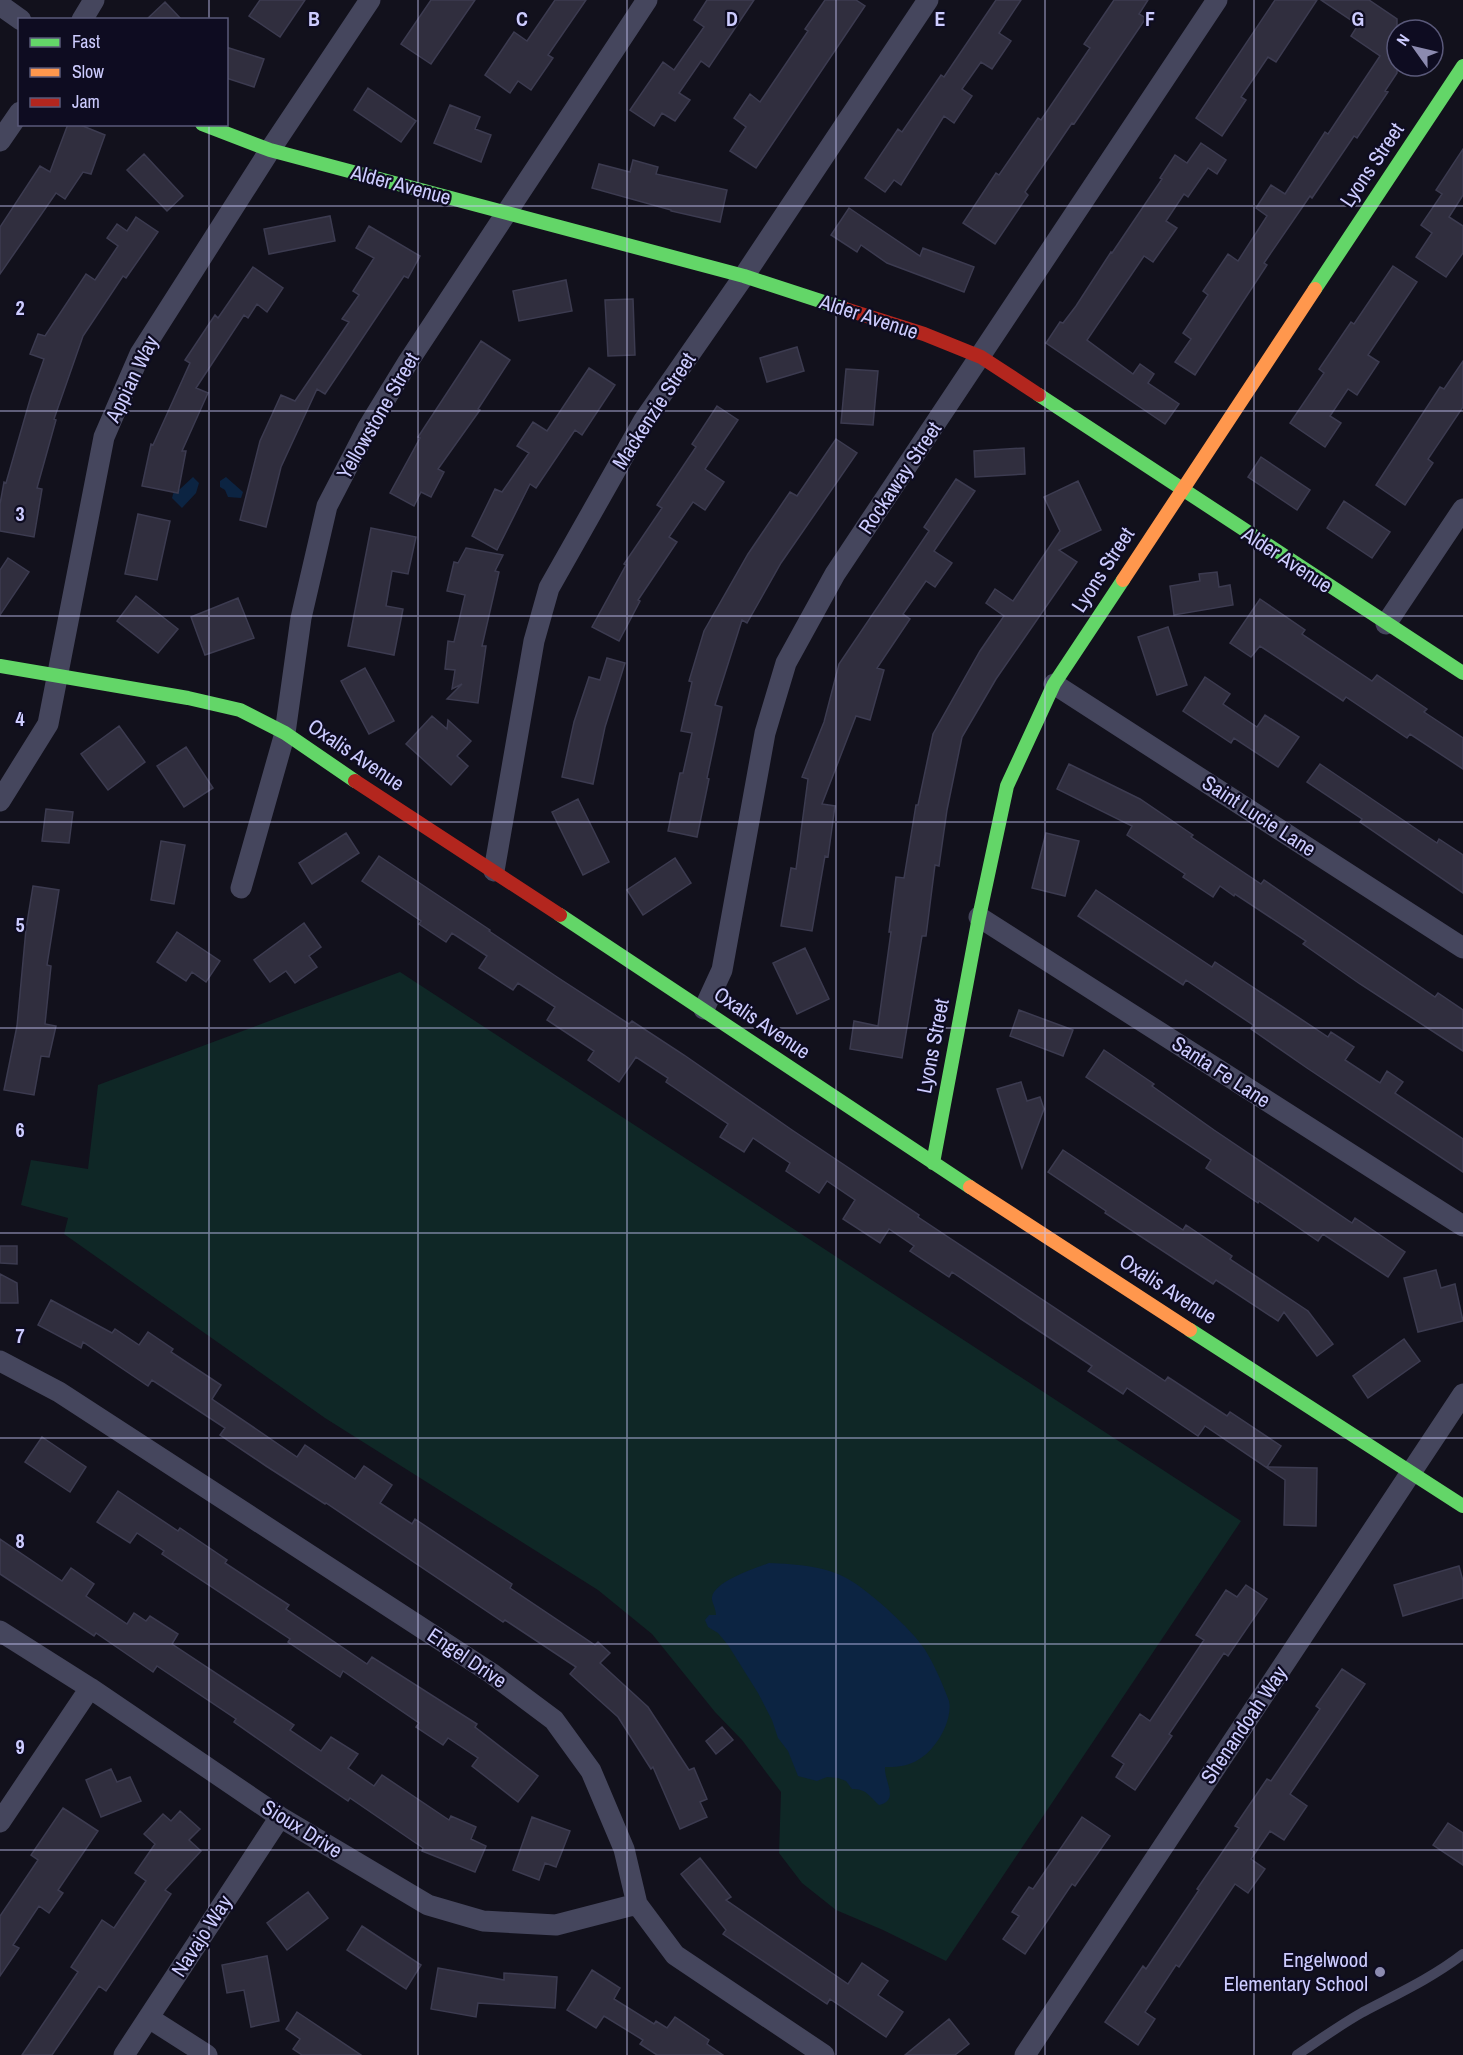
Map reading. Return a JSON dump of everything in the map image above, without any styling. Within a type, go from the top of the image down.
[{"type":"street","points":[[82,18],[94,0]]},
{"type":"street","name":"Appian Way","points":[[0,801],[48,724],[104,437],[140,354],[270,150],[370,0]]},
{"type":"street","name":"Yellowstone Street","points":[[241,888],[285,733],[301,618],[327,506],[367,429],[385,400],[647,0]]},
{"type":"street","name":"Mackenzie Street","points":[[494,870],[534,641],[549,588],[644,420],[744,276],[928,0]]},
{"type":"street","name":"Rockaway Street","points":[[704,1009],[722,970],[765,733],[786,663],[835,574],[1217,0]]},
{"type":"street","points":[[0,5],[18,18]]},
{"type":"street","name":"Lyons Street","points":[[933,1163],[1007,786],[1054,684],[1463,66]]},
{"type":"street","points":[[0,141],[18,115]]},
{"type":"street","name":"Alder Avenue","points":[[206,126],[270,150],[744,276],[924,334],[981,357],[1463,673]]},
{"type":"street","points":[[1386,624],[1463,509]]},
{"type":"street","name":"Oxalis Avenue","points":[[0,666],[188,698],[240,710],[285,733],[933,1163],[1463,1506]]},
{"type":"street","name":"Saint Lucie Lane","points":[[1054,684],[1463,948]]},
{"type":"street","name":"Santa Fe Lane","points":[[980,917],[1463,1226]]},
{"type":"street","name":"Engel Drive","points":[[0,1361],[69,1398],[491,1673],[554,1720],[591,1771],[624,1849],[637,1904],[675,1954],[824,2055]]},
{"type":"street","name":"Shenandoah Way","points":[[1025,2055],[1463,1394]]},
{"type":"street","name":"Sioux Drive","points":[[0,1631],[90,1688],[280,1817],[428,1905],[483,1921],[556,1925],[637,1904]]},
{"type":"street","points":[[0,1822],[90,1688]]},
{"type":"street","name":"Navajo Way","points":[[124,2055],[280,1817]]},
{"type":"street","points":[[149,2018],[207,2055]]},
{"type":"lane","points":[[1297,2055],[1362,2013],[1433,1976],[1463,1954]]},
{"type":"green space","points":[[400,972],[1241,1521],[946,1961],[836,1910],[802,1883],[779,1853],[781,1792],[742,1740],[715,1712],[652,1634],[598,1590],[325,1418],[64,1234],[68,1218],[21,1205],[31,1160],[88,1169],[98,1085]]},
{"type":"water","points":[[193,477],[199,483],[196,493],[182,508],[172,498],[174,491],[180,489]]},
{"type":"water","points":[[226,477],[243,492],[241,498],[228,497],[225,490],[220,487],[220,481]]},
{"type":"water","points":[[769,1563],[823,1569],[853,1582],[910,1631],[934,1665],[949,1701],[947,1723],[936,1743],[920,1759],[907,1765],[885,1767],[890,1795],[885,1803],[879,1805],[864,1792],[852,1789],[846,1781],[838,1778],[827,1777],[817,1781],[798,1776],[788,1751],[778,1738],[772,1720],[758,1693],[728,1645],[718,1633],[708,1627],[705,1620],[709,1615],[716,1615],[712,1599],[715,1591],[737,1576]]},
{"type":"building","points":[[260,0],[305,0],[280,37],[249,16]]},
{"type":"building","points":[[431,0],[475,0],[431,64],[401,44]]},
{"type":"building","points":[[555,0],[586,0],[548,55],[553,58],[531,90],[518,81],[510,93],[485,75],[514,32],[527,41]]},
{"type":"building","points":[[707,0],[754,0],[709,67],[701,61],[679,93],[690,100],[675,121],[662,113],[654,126],[630,110],[663,62],[674,70],[704,27],[694,20]]},
{"type":"building","points":[[825,0],[856,0],[865,6],[756,168],[730,151],[746,127],[734,118],[750,94],[760,102],[808,31],[805,29]]},
{"type":"building","points":[[996,0],[1021,0],[999,33],[1011,41],[992,69],[981,62],[962,89],[972,96],[954,123],[944,116],[901,185],[894,180],[885,192],[865,178],[898,129],[902,132],[941,75],[944,77]]},
{"type":"building","points":[[1114,0],[1148,0],[1139,14],[1146,18],[1025,192],[1028,195],[995,244],[963,223],[996,173],[999,175],[1038,118],[1041,120],[1090,48],[1084,44]]},
{"type":"building","points":[[1275,0],[1317,0],[1276,62],[1268,57],[1241,97],[1246,100],[1222,136],[1196,118]]},
{"type":"building","points":[[1321,0],[1369,0],[1396,18],[1385,18],[1385,78],[1394,78],[1385,91],[1388,92],[1357,138],[1354,136],[1312,198],[1310,196],[1264,263],[1267,265],[1195,375],[1175,362],[1191,339],[1183,333],[1208,295],[1203,291],[1228,254],[1238,261],[1267,216],[1256,208],[1271,185],[1285,194],[1325,132],[1328,134],[1380,56],[1351,36],[1358,25]]},
{"type":"building","points":[[165,2],[180,18],[148,18]]},
{"type":"building","points":[[228,48],[264,59],[254,87],[228,79]]},
{"type":"building","points":[[368,88],[416,121],[401,142],[354,110]]},
{"type":"building","points":[[450,105],[480,117],[475,129],[491,135],[481,162],[434,143]]},
{"type":"building","points":[[67,126],[83,126],[105,135],[91,174],[83,172],[65,199],[56,193],[0,274],[0,227],[40,166],[50,172]]},
{"type":"building","points":[[1201,143],[1226,160],[1217,174],[1208,168],[1188,197],[1184,194],[1166,221],[1177,228],[1153,262],[1144,256],[1087,340],[1133,374],[1140,364],[1154,374],[1148,383],[1179,404],[1165,424],[1046,343],[1060,322],[1063,323],[1076,306],[1162,179],[1160,178],[1175,155],[1187,163]]},
{"type":"building","points":[[1463,149],[1463,195],[1449,217],[1463,226],[1463,253],[1446,277],[1416,257],[1432,233],[1421,225],[1442,194],[1436,190]]},
{"type":"building","points":[[144,154],[183,196],[167,211],[127,170]]},
{"type":"building","points":[[633,160],[658,167],[656,174],[727,190],[720,222],[671,211],[592,188],[599,164],[630,172]]},
{"type":"building","points":[[849,208],[920,256],[923,248],[974,267],[964,292],[887,263],[861,245],[857,252],[831,235]]},
{"type":"building","points":[[330,216],[335,241],[269,254],[264,229]]},
{"type":"building","points":[[136,217],[158,232],[126,278],[123,276],[83,336],[54,419],[56,420],[37,488],[42,489],[34,537],[0,531],[0,504],[4,482],[6,483],[44,359],[30,354],[38,334],[45,336],[86,274],[95,280],[118,246],[107,238],[117,224],[127,231]]},
{"type":"building","points":[[369,226],[420,256],[408,278],[404,276],[325,394],[317,389],[281,467],[266,527],[240,520],[260,441],[281,395],[295,401],[349,322],[342,319],[359,295],[353,291],[374,258],[356,248]]},
{"type":"building","points":[[1393,266],[1417,282],[1368,355],[1379,362],[1357,395],[1348,389],[1330,416],[1341,423],[1325,447],[1290,423],[1324,373],[1319,369],[1351,322],[1354,324]]},
{"type":"building","points":[[253,267],[283,288],[267,312],[257,304],[248,318],[244,315],[196,388],[208,393],[182,451],[186,451],[178,493],[142,486],[151,444],[153,445],[190,363],[185,360],[215,315],[218,318]]},
{"type":"building","points":[[566,280],[572,311],[519,321],[513,291]]},
{"type":"building","points":[[633,299],[635,355],[608,356],[605,300]]},
{"type":"building","points":[[481,341],[510,360],[478,409],[480,410],[438,469],[444,472],[431,497],[421,492],[414,506],[390,493],[420,438],[418,437]]},
{"type":"building","points":[[797,347],[804,371],[767,382],[760,358]]},
{"type":"building","points":[[1463,361],[1463,407],[1428,459],[1433,463],[1405,505],[1376,485],[1440,387],[1444,389]]},
{"type":"building","points":[[589,368],[615,385],[582,435],[575,430],[536,488],[530,484],[497,550],[472,536],[495,489],[502,492],[529,453],[517,446],[533,422],[547,431]]},
{"type":"building","points":[[846,369],[878,371],[873,425],[841,423]]},
{"type":"building","points":[[717,406],[738,420],[705,469],[724,482],[705,510],[693,502],[669,537],[677,542],[638,600],[640,601],[619,641],[592,627],[626,565],[624,564],[662,508],[657,505],[696,447],[692,444]]},
{"type":"building","points":[[836,439],[857,453],[781,563],[747,623],[742,620],[715,705],[722,707],[697,837],[668,831],[680,773],[683,773],[692,733],[681,731],[692,682],[689,681],[704,631],[748,554],[790,492],[797,496]]},
{"type":"building","points":[[1024,448],[1025,474],[975,477],[974,451]]},
{"type":"building","points":[[1261,457],[1310,490],[1297,510],[1248,477]]},
{"type":"building","points":[[956,479],[975,491],[934,551],[952,563],[935,587],[926,581],[903,614],[910,619],[877,668],[884,670],[870,720],[856,716],[822,804],[835,806],[828,857],[825,856],[812,931],[781,926],[791,868],[796,869],[808,779],[802,777],[824,722],[839,664],[929,531],[924,527]]},
{"type":"building","points":[[1078,481],[1101,530],[1059,550],[1077,562],[996,679],[962,737],[947,810],[939,866],[935,865],[926,936],[922,936],[902,1058],[850,1049],[854,1021],[878,1026],[896,877],[904,878],[916,805],[918,805],[933,734],[980,651],[1004,616],[986,603],[995,589],[1013,601],[1060,531],[1044,497]]},
{"type":"building","points":[[1344,501],[1390,532],[1372,558],[1327,528]]},
{"type":"building","points":[[138,514],[170,521],[157,580],[125,574]]},
{"type":"building","points":[[371,528],[416,537],[408,574],[392,571],[386,606],[403,609],[394,655],[348,646]]},
{"type":"building","points":[[466,548],[503,555],[495,571],[499,572],[482,646],[486,646],[478,703],[447,699],[462,684],[452,689],[455,670],[445,669],[448,641],[454,642],[465,595],[447,591],[454,562],[458,563]]},
{"type":"building","points":[[8,558],[29,572],[0,615],[0,570]]},
{"type":"building","points":[[1217,572],[1219,587],[1230,585],[1233,605],[1174,615],[1170,586],[1200,581],[1199,574]]},
{"type":"building","points":[[136,596],[178,629],[158,653],[117,621]]},
{"type":"building","points":[[238,598],[254,638],[205,655],[191,617]]},
{"type":"building","points":[[1260,599],[1305,630],[1302,634],[1372,681],[1377,675],[1427,709],[1424,712],[1463,738],[1463,769],[1410,734],[1407,738],[1346,697],[1343,701],[1260,646],[1251,657],[1230,643]]},
{"type":"building","points":[[1168,627],[1187,685],[1157,695],[1138,637]]},
{"type":"building","points":[[607,658],[625,663],[605,727],[593,784],[562,777],[574,722],[589,677],[600,680]]},
{"type":"building","points":[[365,668],[394,721],[369,734],[341,681]]},
{"type":"building","points":[[1205,677],[1230,694],[1223,704],[1257,727],[1265,715],[1299,737],[1278,767],[1234,738],[1231,743],[1183,711]]},
{"type":"building","points":[[432,716],[447,729],[448,720],[471,741],[457,756],[468,766],[451,785],[406,744]]},
{"type":"building","points":[[119,726],[145,762],[108,790],[81,754]]},
{"type":"building","points":[[186,747],[213,788],[184,807],[157,766]]},
{"type":"building","points":[[1069,764],[1140,799],[1261,884],[1264,880],[1435,997],[1438,993],[1463,1010],[1463,1051],[1360,984],[1303,944],[1306,941],[1235,894],[1234,896],[1220,886],[1213,897],[1183,877],[1185,874],[1127,835],[1132,826],[1057,789]]},
{"type":"building","points":[[1320,764],[1437,843],[1439,839],[1463,855],[1463,893],[1360,822],[1362,819],[1307,782]]},
{"type":"building","points":[[578,799],[609,862],[583,875],[552,812]]},
{"type":"building","points":[[46,809],[73,812],[69,843],[42,841]]},
{"type":"building","points":[[346,833],[359,853],[312,884],[299,863]]},
{"type":"building","points":[[1046,833],[1079,841],[1065,896],[1032,888]]},
{"type":"building","points":[[161,841],[185,845],[174,904],[151,900]]},
{"type":"building","points":[[379,856],[629,1024],[632,1021],[684,1055],[919,1215],[918,1217],[1165,1381],[1168,1377],[1227,1416],[1230,1412],[1281,1446],[1267,1467],[1317,1468],[1316,1526],[1284,1525],[1285,1480],[1205,1426],[1198,1436],[1127,1388],[1123,1394],[1088,1371],[1092,1366],[952,1272],[949,1277],[910,1251],[914,1246],[889,1229],[880,1243],[843,1219],[855,1200],[827,1181],[819,1193],[786,1171],[790,1163],[753,1138],[744,1152],[720,1137],[728,1124],[666,1082],[668,1078],[636,1057],[619,1082],[588,1060],[594,1051],[547,1020],[555,1007],[518,983],[513,990],[479,968],[487,956],[452,933],[446,942],[419,924],[421,921],[362,881]]},
{"type":"building","points":[[675,858],[691,883],[643,915],[627,890]]},
{"type":"building","points":[[33,886],[59,890],[47,965],[51,966],[45,1024],[56,1026],[49,1057],[41,1056],[34,1095],[4,1090],[17,1026],[26,929]]},
{"type":"building","points":[[1096,890],[1212,967],[1215,962],[1328,1037],[1331,1032],[1354,1047],[1345,1060],[1380,1083],[1387,1071],[1403,1082],[1395,1093],[1463,1139],[1463,1172],[1307,1068],[1251,1029],[1253,1025],[1186,980],[1183,985],[1078,916]]},
{"type":"building","points":[[304,923],[321,947],[309,956],[317,967],[295,983],[286,971],[270,982],[254,960]]},
{"type":"building","points":[[177,932],[220,961],[206,982],[192,972],[186,981],[157,962]]},
{"type":"building","points":[[805,948],[829,999],[797,1014],[773,963]]},
{"type":"building","points":[[1019,1010],[1073,1030],[1063,1056],[1010,1036]]},
{"type":"building","points":[[1104,1050],[1154,1084],[1152,1086],[1214,1130],[1352,1223],[1355,1218],[1405,1252],[1388,1277],[1323,1234],[1318,1241],[1259,1201],[1258,1203],[1206,1168],[1211,1160],[1086,1077]]},
{"type":"building","points":[[1021,1082],[1027,1101],[1040,1097],[1044,1109],[1022,1168],[997,1089]]},
{"type":"building","points":[[1063,1150],[1183,1230],[1186,1225],[1232,1256],[1230,1259],[1308,1311],[1333,1344],[1317,1356],[1284,1312],[1278,1321],[1216,1280],[1213,1284],[1105,1213],[1106,1211],[1048,1172]]},
{"type":"building","points":[[0,1246],[17,1246],[17,1264],[0,1263]]},
{"type":"building","points":[[1436,1270],[1441,1288],[1455,1284],[1463,1321],[1418,1332],[1404,1278]]},
{"type":"building","points":[[0,1274],[17,1283],[18,1303],[0,1303]]},
{"type":"building","points":[[51,1300],[112,1333],[115,1329],[139,1345],[148,1332],[173,1349],[171,1352],[221,1385],[212,1399],[297,1457],[305,1445],[355,1479],[364,1466],[392,1485],[380,1503],[412,1524],[415,1519],[512,1584],[510,1588],[595,1645],[598,1642],[610,1653],[600,1663],[648,1707],[689,1770],[694,1768],[707,1799],[700,1802],[707,1817],[680,1829],[653,1767],[651,1769],[618,1717],[570,1674],[576,1667],[505,1620],[503,1622],[220,1435],[225,1428],[152,1380],[148,1386],[83,1342],[81,1348],[38,1325]]},
{"type":"building","points":[[1404,1339],[1420,1361],[1368,1398],[1353,1376]]},
{"type":"building","points":[[42,1437],[86,1467],[70,1492],[25,1462]]},
{"type":"building","points":[[118,1491],[178,1531],[180,1528],[227,1560],[225,1563],[289,1605],[286,1609],[367,1664],[372,1657],[477,1724],[475,1727],[538,1776],[518,1802],[472,1766],[478,1758],[448,1738],[443,1745],[416,1727],[419,1723],[343,1671],[340,1677],[288,1642],[290,1639],[162,1554],[164,1551],[137,1533],[130,1543],[97,1522]]},
{"type":"building","points":[[0,1539],[62,1581],[71,1568],[94,1584],[86,1596],[127,1624],[134,1613],[146,1621],[150,1616],[178,1634],[172,1644],[294,1725],[290,1730],[321,1751],[331,1737],[358,1754],[348,1768],[374,1786],[382,1775],[449,1820],[451,1816],[476,1827],[471,1839],[486,1846],[475,1872],[422,1851],[423,1848],[350,1798],[348,1801],[298,1767],[234,1722],[236,1719],[157,1666],[153,1672],[96,1633],[94,1636],[0,1574]]},
{"type":"building","points":[[1459,1566],[1463,1581],[1463,1598],[1403,1616],[1394,1585]]},
{"type":"building","points":[[1246,1585],[1267,1599],[1228,1656],[1224,1653],[1169,1734],[1172,1736],[1135,1790],[1116,1777],[1124,1764],[1112,1756],[1140,1714],[1150,1721],[1204,1640],[1196,1635],[1226,1590],[1237,1597]]},
{"type":"building","points":[[1342,1669],[1365,1684],[1290,1794],[1307,1806],[1284,1840],[1270,1831],[1251,1859],[1265,1869],[1248,1893],[1235,1884],[1179,1967],[1176,1965],[1145,2012],[1155,2019],[1138,2045],[1105,2022],[1143,1966],[1146,1969],[1239,1828],[1235,1826],[1267,1779],[1271,1781],[1320,1709],[1316,1706]]},
{"type":"building","points":[[722,1727],[733,1740],[716,1754],[706,1741]]},
{"type":"building","points":[[111,1769],[117,1782],[130,1777],[141,1801],[101,1817],[86,1780]]},
{"type":"building","points":[[63,1808],[98,1831],[58,1890],[63,1893],[49,1913],[39,1906],[13,1945],[19,1948],[0,1976],[0,1916],[38,1860],[31,1855]]},
{"type":"building","points":[[180,1811],[200,1829],[189,1840],[201,1851],[165,1890],[171,1894],[106,1991],[99,1986],[52,2055],[22,2055],[78,1972],[71,1967],[102,1920],[114,1928],[146,1881],[135,1873],[155,1844],[144,1834],[163,1814],[171,1821]]},
{"type":"building","points":[[532,1817],[570,1831],[556,1867],[545,1863],[539,1880],[513,1870]]},
{"type":"building","points":[[1082,1817],[1110,1836],[1075,1886],[1072,1884],[1025,1954],[1003,1939],[1019,1916],[1012,1912],[1029,1887],[1033,1889]]},
{"type":"building","points":[[1448,1823],[1463,1833],[1463,1865],[1433,1845]]},
{"type":"building","points":[[700,1858],[731,1897],[726,1900],[848,1984],[862,1963],[888,1981],[878,1995],[903,2012],[886,2037],[830,1999],[827,2004],[723,1934],[726,1930],[681,1874]]},
{"type":"building","points":[[308,1892],[328,1918],[287,1950],[267,1923]]},
{"type":"building","points":[[362,1926],[421,1965],[406,1989],[347,1950]]},
{"type":"building","points":[[267,1956],[279,2021],[251,2027],[244,1990],[227,1993],[222,1965]]},
{"type":"building","points":[[438,1968],[504,1980],[504,1973],[557,1977],[555,2008],[478,2003],[476,2017],[431,2009]]},
{"type":"building","points":[[592,1970],[620,1988],[614,1999],[654,2024],[656,2021],[667,2028],[675,2017],[709,2040],[707,2044],[723,2055],[657,2055],[640,2044],[643,2040],[604,2016],[596,2028],[567,2010]]},
{"type":"building","points":[[297,2012],[361,2055],[302,2055],[293,2049],[300,2039],[286,2029]]},
{"type":"building","points":[[949,2019],[969,2044],[955,2055],[905,2055]]},
{"type":"traffic: fast","points":[[1315,289],[1463,66]]},
{"type":"traffic: fast","points":[[207,126],[270,150],[744,276],[845,309]]},
{"type":"traffic: fast","points":[[1039,395],[1463,673]]},
{"type":"traffic: fast","points":[[933,1163],[979,917],[1007,786],[1054,684],[1123,580]]},
{"type":"traffic: fast","points":[[0,666],[188,698],[240,710],[285,733],[355,781]]},
{"type":"traffic: fast","points":[[560,915],[970,1187]]},
{"type":"traffic: fast","points":[[1190,1330],[1463,1506]]},
{"type":"traffic: slow","points":[[1123,580],[1315,289]]},
{"type":"traffic: slow","points":[[970,1187],[1190,1330]]},
{"type":"traffic: jam","points":[[845,309],[924,334],[981,357],[1039,395]]},
{"type":"traffic: jam","points":[[355,781],[560,915]]},
{"type":"place","name":"Engelwood Elementary School","points":[[1380,1972]]}]
